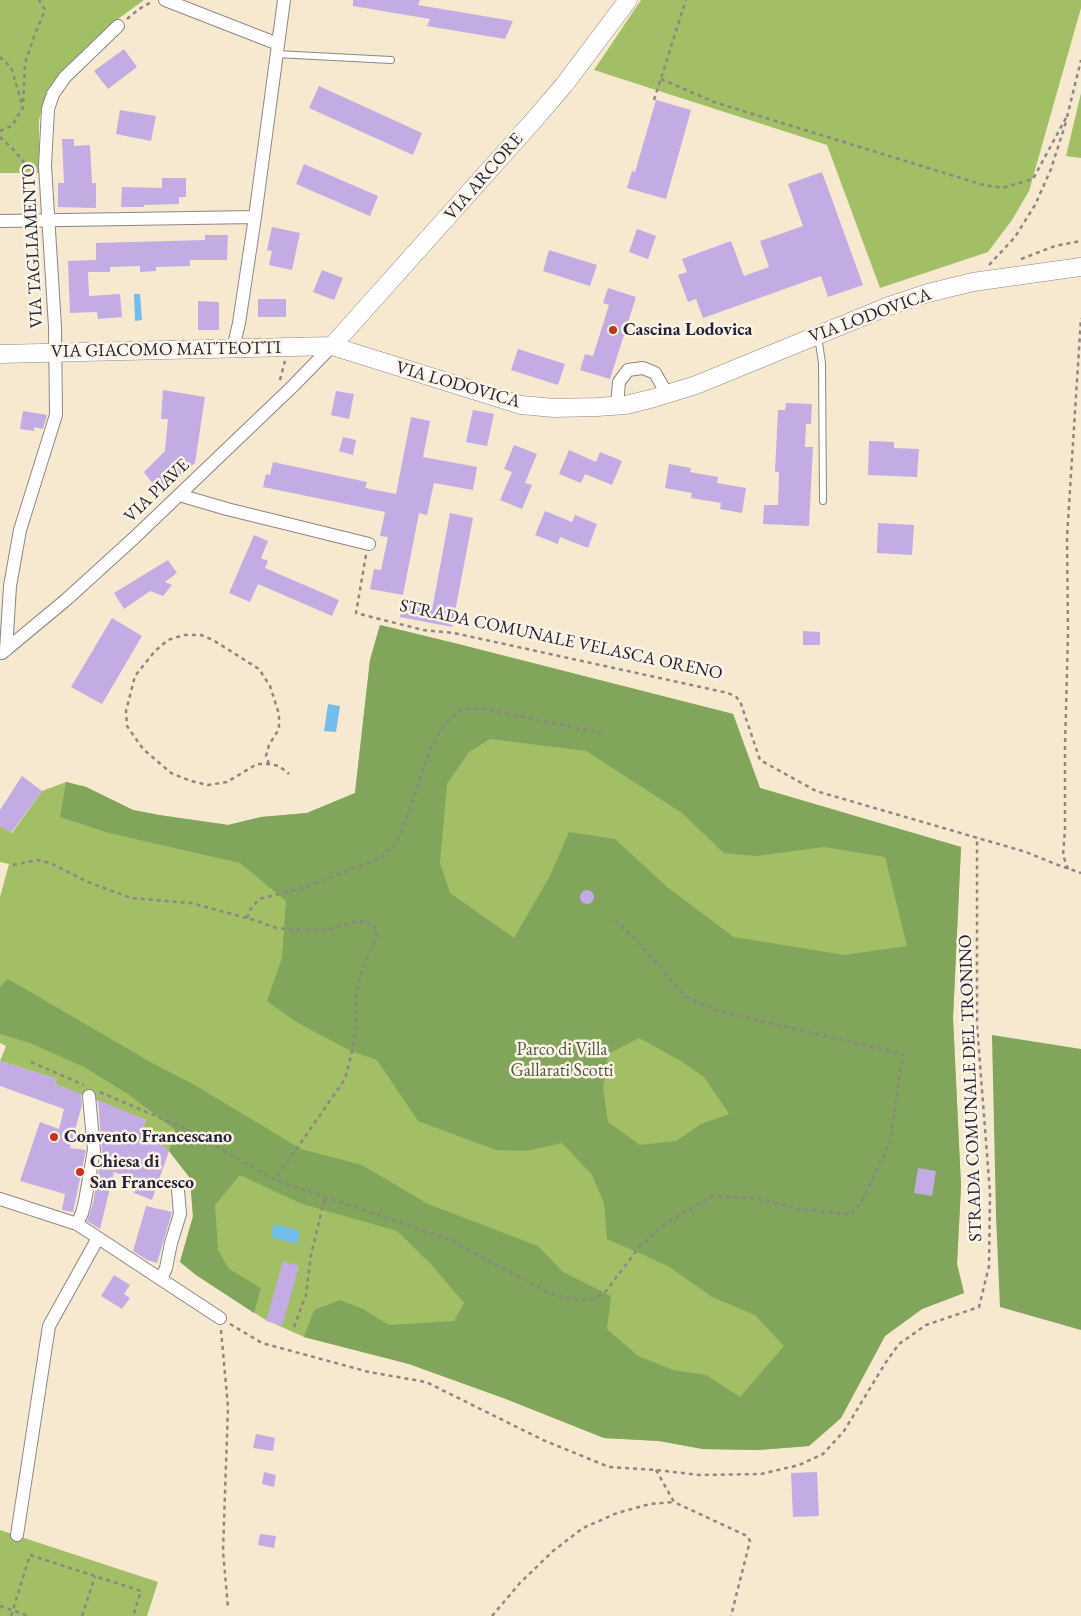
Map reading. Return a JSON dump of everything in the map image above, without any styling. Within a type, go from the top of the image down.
[{"type":"street","points":[[165,0],[277,49]]},
{"type":"street","points":[[233,349],[239,323],[255,217],[284,0]]},
{"type":"street","name":"VIA ARCORE","points":[[332,346],[534,120],[628,0]]},
{"type":"street","name":"VIA TAGLIAMENTO","points":[[3,652],[10,586],[20,530],[56,415],[55,328],[47,220],[46,129],[48,109],[53,94],[65,77],[118,26]]},
{"type":"street","points":[[0,221],[255,217]]},
{"type":"street","name":"VIA LODOVICA","points":[[332,346],[521,405],[573,408],[617,406],[696,385],[889,306],[928,293],[973,282],[1081,267]]},
{"type":"street","name":"VIA GIACOMO MATTEOTTI","points":[[0,354],[332,346]]},
{"type":"street","name":"VIA PIAVE","points":[[3,652],[67,599],[179,495],[294,386],[332,346]]},
{"type":"street","points":[[617,406],[619,382],[628,370],[642,368],[655,373],[667,394]]},
{"type":"street","points":[[179,495],[368,544]]},
{"type":"street","points":[[77,1224],[85,1201],[94,1150],[90,1090]]},
{"type":"street","points":[[161,1279],[166,1268],[170,1243],[180,1214],[178,1190]]},
{"type":"street","points":[[0,1199],[77,1224],[220,1318]]},
{"type":"street","points":[[17,1535],[49,1326],[98,1238]]},
{"type":"lane","points":[[277,49],[391,60]]},
{"type":"lane","points":[[818,335],[822,363],[823,501]]},
{"type":"path","points":[[0,131],[12,126],[23,107],[26,63],[34,34],[45,10],[39,0]]},
{"type":"path","points":[[118,26],[139,9],[155,0]]},
{"type":"path","points":[[654,100],[686,0]]},
{"type":"path","points":[[0,57],[11,67],[23,107]]},
{"type":"path","points":[[994,266],[987,267],[1015,237],[1035,205],[1051,169],[1068,116],[1081,60]]},
{"type":"path","points":[[661,78],[714,102],[980,184],[1002,188],[1033,179],[1068,116]]},
{"type":"path","points":[[0,138],[46,181]]},
{"type":"path","points":[[1020,260],[1055,246],[1081,240]]},
{"type":"path","points":[[1068,869],[1063,855],[1068,632],[1066,537],[1081,318]]},
{"type":"path","points":[[278,386],[286,358]]},
{"type":"path","name":"STRADA COMUNALE VELASCA ORENO","points":[[368,544],[356,613],[423,630],[454,634],[728,693],[740,701],[760,760],[816,791],[1026,852],[1081,873]]},
{"type":"path","points":[[269,764],[266,756],[269,745],[279,730],[279,714],[270,686],[259,669],[247,660],[201,635],[184,635],[168,640],[155,651],[134,676],[126,711],[128,726],[143,749],[171,773],[208,785],[226,782],[257,764],[279,766],[289,774]]},
{"type":"path","points":[[247,918],[250,910],[259,899],[306,887],[380,858],[393,847],[402,831],[432,745],[445,724],[462,709],[484,709],[602,733]]},
{"type":"path","name":"STRADA COMUNALE DEL TRONINO","points":[[656,1470],[700,1475],[761,1474],[799,1466],[823,1454],[844,1431],[899,1344],[926,1325],[979,1307],[990,1266],[990,1193],[977,1025],[977,837]]},
{"type":"path","points":[[13,865],[37,860],[50,863],[88,882],[131,898],[191,903],[276,928],[326,930],[365,921],[374,926],[376,933],[372,949],[362,969],[357,991],[353,1048],[344,1079],[275,1180]]},
{"type":"path","points":[[31,1062],[90,1090],[186,1129],[275,1180],[448,1239],[551,1294],[577,1300],[594,1299],[606,1291],[640,1246],[666,1223],[713,1196],[754,1198],[804,1210],[852,1214],[862,1201],[890,1142],[903,1054],[714,1010],[686,997],[640,944],[614,919]]},
{"type":"path","points":[[294,1327],[306,1295],[311,1255],[325,1197]]},
{"type":"path","points":[[220,1318],[262,1344],[368,1372],[426,1382],[544,1440],[609,1467],[656,1470],[674,1502]]},
{"type":"path","points":[[220,1318],[228,1407],[223,1551],[228,1608]]},
{"type":"path","points":[[492,1616],[520,1583],[552,1551],[583,1528],[618,1513],[650,1504],[674,1502],[747,1536],[750,1541],[731,1616]]},
{"type":"path","points":[[10,1616],[30,1555],[141,1591],[133,1616]]},
{"type":"path","points":[[82,1616],[95,1576]]},
{"type":"path","points":[[0,1606],[29,1616]]},
{"type":"green space","points":[[0,0],[144,0],[114,22],[58,75],[44,100],[39,120],[39,173],[0,173]]},
{"type":"green space","points":[[641,0],[1081,0],[1081,8],[1029,191],[1012,220],[988,252],[880,288],[827,145],[594,70]]},
{"type":"green space","points":[[1081,93],[1081,158],[1066,156]]},
{"type":"green space","name":"Parco di Villa Gallarati Scotti","points":[[380,625],[733,714],[760,788],[961,847],[953,1018],[961,1186],[957,1264],[964,1293],[922,1309],[885,1336],[841,1418],[809,1446],[758,1450],[703,1449],[659,1441],[604,1438],[506,1399],[409,1364],[304,1337],[264,1319],[196,1275],[180,1262],[193,1217],[190,1178],[169,1151],[153,1138],[141,1133],[146,1120],[55,1084],[57,1079],[0,1061],[6,1046],[0,1043],[0,897],[9,864],[0,862],[0,826],[12,833],[42,791],[66,782],[86,787],[133,810],[228,825],[261,817],[307,813],[355,793],[370,660]]},
{"type":"green space","name":"Parco di Villa Gallarati Scotti","points":[[380,625],[733,714],[760,788],[961,847],[953,1018],[961,1186],[957,1264],[964,1293],[922,1309],[885,1336],[841,1418],[809,1446],[758,1450],[703,1449],[659,1441],[604,1438],[506,1399],[409,1364],[304,1337],[314,1310],[340,1300],[363,1309],[389,1325],[454,1321],[464,1303],[430,1263],[397,1231],[302,1204],[240,1175],[215,1205],[218,1250],[229,1269],[261,1288],[254,1313],[196,1275],[180,1262],[193,1216],[190,1178],[169,1151],[175,1130],[128,1094],[84,1067],[30,1043],[0,1034],[0,987],[8,979],[152,1063],[193,1084],[301,1149],[362,1165],[428,1204],[538,1246],[563,1272],[611,1296],[607,1329],[638,1356],[673,1370],[706,1375],[740,1397],[784,1346],[755,1315],[712,1297],[668,1266],[607,1239],[604,1203],[592,1175],[562,1143],[526,1151],[496,1150],[418,1121],[377,1060],[351,1051],[296,1022],[267,1001],[282,958],[286,901],[240,863],[109,833],[60,817],[66,782],[86,787],[133,810],[228,825],[261,817],[307,813],[355,793],[370,660]],"holes":[[[490,739],[586,751],[682,813],[724,853],[756,856],[824,847],[885,857],[907,946],[844,955],[734,937],[667,887],[615,839],[569,832],[550,876],[514,938],[450,893],[440,863],[447,784],[469,752]],[[639,1038],[681,1061],[704,1077],[729,1114],[701,1124],[676,1141],[640,1145],[608,1122],[603,1088],[608,1054]]]},
{"type":"green space","points":[[992,1035],[1081,1049],[1081,1330],[1000,1307]]},
{"type":"green space","points":[[0,1530],[158,1582],[147,1616],[0,1616]]},
{"type":"water","points":[[134,294],[140,294],[142,320],[135,321]]},
{"type":"water","points":[[328,704],[340,706],[336,732],[324,731]]},
{"type":"water","points":[[274,1224],[300,1231],[297,1244],[271,1237]]},
{"type":"building","points":[[353,0],[420,0],[418,5],[513,21],[505,39],[427,26],[430,19],[353,6]]},
{"type":"building","points":[[124,49],[137,67],[108,89],[94,71]]},
{"type":"building","points":[[319,86],[422,133],[413,155],[309,108]]},
{"type":"building","points":[[656,100],[691,110],[666,199],[627,188],[632,171],[635,172]]},
{"type":"building","points":[[120,110],[156,116],[151,141],[116,134]]},
{"type":"building","points":[[62,139],[74,139],[74,146],[90,145],[92,183],[96,183],[96,208],[58,207],[58,183],[64,183]]},
{"type":"building","points":[[304,164],[378,196],[370,216],[296,184]]},
{"type":"building","points":[[822,172],[863,285],[828,297],[821,276],[703,318],[696,299],[688,302],[678,275],[687,272],[682,259],[731,241],[744,276],[769,267],[760,241],[803,226],[788,184]]},
{"type":"building","points":[[162,178],[186,178],[186,197],[179,197],[179,204],[121,207],[122,187],[162,188]]},
{"type":"building","points":[[272,227],[300,233],[292,270],[269,265],[272,251],[267,250]]},
{"type":"building","points":[[637,229],[656,236],[648,259],[629,252]]},
{"type":"building","points":[[205,235],[228,235],[227,260],[190,260],[190,266],[156,267],[156,271],[140,272],[140,266],[110,267],[110,272],[88,272],[89,296],[120,294],[122,317],[98,319],[97,312],[70,313],[68,261],[96,260],[96,243],[205,240]]},
{"type":"building","points":[[549,250],[597,265],[590,286],[543,271]]},
{"type":"building","points":[[322,270],[343,278],[334,300],[313,292]]},
{"type":"building","name":"Cascina Lodovica","points":[[608,288],[636,297],[610,379],[580,370],[585,354],[593,356],[609,305],[603,303]]},
{"type":"building","points":[[258,299],[286,299],[286,317],[258,317]]},
{"type":"building","points":[[198,301],[219,302],[219,330],[198,330]]},
{"type":"building","points":[[518,349],[565,364],[558,385],[511,370]]},
{"type":"building","points":[[163,390],[205,397],[195,463],[159,492],[144,472],[165,451],[168,419],[161,419]]},
{"type":"building","points":[[336,391],[354,394],[349,419],[331,415]]},
{"type":"building","points":[[786,403],[812,404],[811,424],[806,424],[805,447],[813,447],[809,526],[763,524],[764,505],[778,505],[779,472],[775,472],[778,410],[785,410]]},
{"type":"building","points":[[473,410],[494,414],[487,446],[466,442]]},
{"type":"building","points":[[23,411],[47,415],[43,429],[34,427],[34,431],[20,429]]},
{"type":"building","points":[[411,417],[430,421],[423,457],[477,467],[473,490],[434,483],[427,515],[419,513],[403,595],[370,589],[374,569],[381,570],[388,537],[380,536],[385,512],[263,487],[266,474],[270,475],[273,462],[367,482],[365,488],[396,494]]},
{"type":"building","points":[[343,437],[356,440],[353,455],[339,451]]},
{"type":"building","points":[[869,441],[894,442],[894,448],[919,449],[917,477],[868,475]]},
{"type":"building","points":[[514,445],[537,454],[525,483],[532,485],[522,509],[500,500],[512,472],[504,469]]},
{"type":"building","points":[[569,450],[596,462],[600,452],[622,461],[612,485],[585,474],[581,483],[559,474]]},
{"type":"building","points":[[669,464],[691,468],[690,472],[718,477],[717,483],[746,488],[742,513],[720,509],[721,503],[691,498],[692,493],[665,488]]},
{"type":"building","points":[[545,511],[572,522],[575,515],[597,524],[588,548],[560,537],[558,544],[535,535]]},
{"type":"building","points":[[450,513],[473,518],[452,627],[400,617],[402,604],[432,610]]},
{"type":"building","points":[[878,523],[914,525],[912,555],[877,553]]},
{"type":"building","points":[[254,535],[268,541],[261,558],[268,561],[265,568],[339,600],[332,616],[258,584],[250,602],[229,593]]},
{"type":"building","points":[[168,560],[177,573],[165,582],[172,585],[163,596],[150,591],[124,609],[114,593]]},
{"type":"building","points":[[112,618],[142,636],[102,704],[71,687]]},
{"type":"building","points":[[803,631],[820,632],[820,645],[803,645]]},
{"type":"building","points":[[22,776],[42,791],[11,833],[0,826],[0,810]]},
{"type":"building","points":[[584,890],[590,890],[594,897],[590,904],[584,904],[580,900],[580,894]]},
{"type":"building","points":[[0,1061],[57,1079],[55,1084],[81,1094],[82,1105],[70,1148],[86,1150],[73,1212],[62,1210],[65,1194],[20,1181],[40,1122],[59,1129],[64,1109],[0,1086]]},
{"type":"building","points":[[98,1100],[146,1120],[141,1133],[153,1138],[169,1151],[152,1200],[134,1193],[138,1181],[114,1172],[100,1229],[87,1221],[93,1203],[102,1151]]},
{"type":"building","points":[[918,1168],[936,1171],[932,1196],[914,1193]]},
{"type":"building","points":[[146,1206],[172,1212],[157,1263],[147,1260],[133,1251]]},
{"type":"building","points":[[283,1261],[299,1266],[282,1326],[266,1321]]},
{"type":"building","points":[[114,1275],[130,1285],[124,1294],[130,1298],[122,1309],[101,1296]]},
{"type":"building","points":[[256,1434],[275,1438],[273,1451],[253,1448]]},
{"type":"building","points":[[264,1472],[276,1475],[274,1487],[262,1484]]},
{"type":"building","points":[[817,1472],[819,1516],[793,1517],[791,1473]]},
{"type":"building","points":[[260,1534],[276,1536],[274,1548],[258,1545]]},
{"type":"place","name":"Cascina Lodovica","points":[[613,330]]},
{"type":"place","name":"Convento Francescano","points":[[54,1137]]},
{"type":"place","name":"Chiesa di San Francesco","points":[[80,1172]]}]
